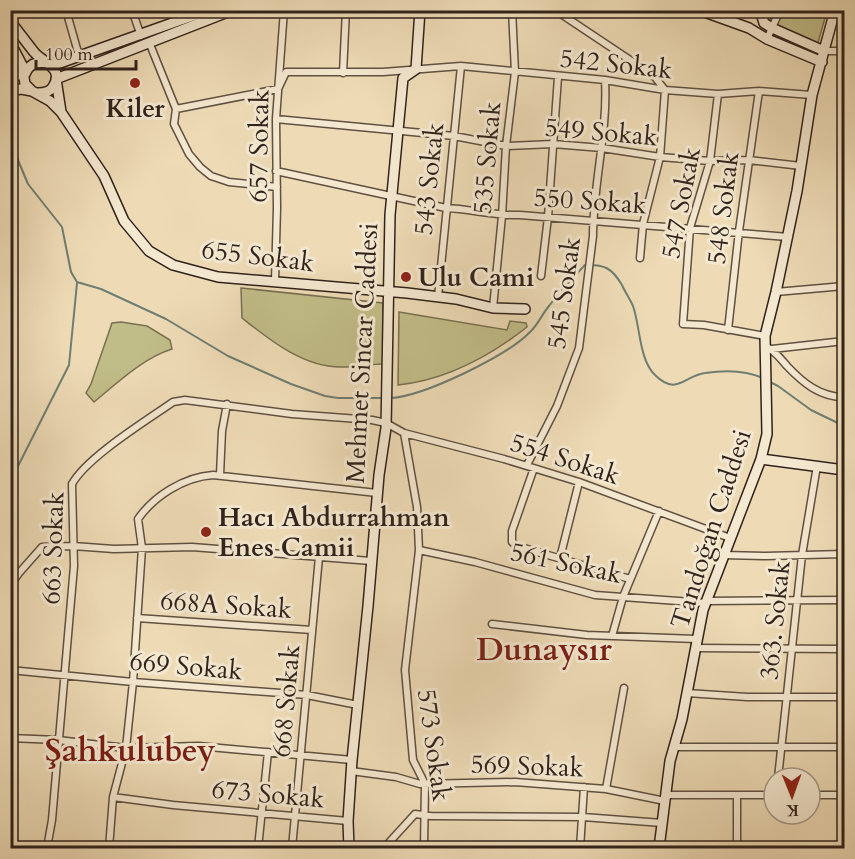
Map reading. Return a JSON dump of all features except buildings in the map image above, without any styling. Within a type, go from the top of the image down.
[{"type":"street","points":[[66,10],[79,57]]},
{"type":"street","points":[[132,10],[141,36]]},
{"type":"street","points":[[179,10],[182,21]]},
{"type":"street","points":[[25,74],[26,69],[34,63],[57,64],[209,10]]},
{"type":"street","points":[[56,79],[233,10]]},
{"type":"street","name":"657 Sokak","points":[[274,281],[277,187],[276,119],[284,10]]},
{"type":"street","points":[[343,73],[346,10]]},
{"type":"street","name":"Mehmet Sincar Caddesi","points":[[349,849],[351,771],[387,411],[386,359],[392,196],[403,78],[416,69],[420,10]]},
{"type":"street","name":"535 Sokak","points":[[493,308],[506,146],[515,72],[512,10]]},
{"type":"street","points":[[555,10],[654,76],[665,90],[660,157],[643,224],[640,258]]},
{"type":"street","points":[[699,10],[749,28],[767,39],[822,62]]},
{"type":"street","points":[[760,10],[764,23],[772,28],[824,51],[844,51]]},
{"type":"street","points":[[767,39],[780,10]]},
{"type":"street","name":"Tandoğan Caddesi","points":[[659,849],[674,747],[706,602],[761,459],[767,434],[765,381],[767,344],[801,166],[812,95],[835,10]]},
{"type":"street","points":[[10,21],[36,55],[54,69],[56,79],[52,89],[42,94],[21,89],[10,91]]},
{"type":"street","points":[[10,42],[25,74],[26,84],[34,92]]},
{"type":"street","points":[[149,42],[176,109],[174,124],[189,154],[200,167],[211,176],[229,182],[277,187]]},
{"type":"street","name":"542 Sokak","points":[[278,88],[286,72],[343,73],[461,66],[605,80],[665,90],[718,94],[759,91],[812,95]]},
{"type":"street","name":"543 Sokak","points":[[438,297],[461,66]]},
{"type":"street","points":[[10,76],[25,74]]},
{"type":"street","points":[[541,276],[548,217],[558,77]]},
{"type":"street","name":"655 Sokak","points":[[56,79],[61,112]]},
{"type":"street","name":"545 Sokak","points":[[560,558],[512,542],[511,537],[531,466],[579,348],[602,148],[605,80]]},
{"type":"street","points":[[176,109],[278,88]]},
{"type":"street","name":"548 Sokak","points":[[728,330],[739,231],[759,91]]},
{"type":"street","name":"655 Sokak","points":[[34,92],[50,101],[61,112],[104,177],[124,221],[149,251],[173,265],[218,277],[388,291],[456,299],[493,308],[525,309]]},
{"type":"street","name":"547 Sokak","points":[[718,94],[710,161],[690,228],[682,324],[704,325],[728,330]]},
{"type":"street","name":"549 Sokak","points":[[276,119],[454,136],[506,146],[552,144],[602,148],[660,157],[710,161],[749,160],[801,166]]},
{"type":"street","name":"550 Sokak","points":[[276,171],[446,207],[502,216],[593,220],[788,237]]},
{"type":"street","points":[[776,292],[844,286]]},
{"type":"street","points":[[728,330],[767,344],[844,341]]},
{"type":"street","points":[[767,344],[794,374],[817,392],[832,397],[844,397]]},
{"type":"street","name":"663 Sokak","points":[[47,849],[52,820],[66,675],[74,546],[72,484],[77,475],[93,460],[173,402],[185,400],[227,404],[292,414],[386,423]]},
{"type":"street","points":[[220,475],[222,431],[227,404]]},
{"type":"street","name":"554 Sokak","points":[[386,423],[404,433],[531,466],[579,482],[730,538]]},
{"type":"street","name":"573 Sokak","points":[[404,433],[417,507],[419,550],[405,670],[413,760],[425,784],[424,849]]},
{"type":"street","points":[[761,459],[844,470]]},
{"type":"street","name":"363. Sokak","points":[[779,766],[796,601],[817,466]]},
{"type":"street","points":[[109,849],[113,797],[126,748],[133,682],[142,548],[138,519],[147,507],[161,496],[199,476],[220,475],[377,493]]},
{"type":"street","points":[[579,482],[560,558],[630,579]]},
{"type":"street","points":[[612,636],[622,597],[659,511]]},
{"type":"street","points":[[10,586],[42,546],[114,549],[192,547],[371,561]]},
{"type":"street","name":"561 Sokak","points":[[419,550],[475,562],[595,595],[706,602],[844,600]]},
{"type":"street","points":[[724,555],[844,554]]},
{"type":"street","name":"668 Sokak","points":[[292,849],[319,557]]},
{"type":"street","name":"668A Sokak","points":[[137,618],[312,630]]},
{"type":"street","points":[[492,624],[696,644],[844,649]]},
{"type":"street","name":"669 Sokak","points":[[10,670],[307,695],[358,705]]},
{"type":"street","points":[[606,789],[624,688]]},
{"type":"street","points":[[687,693],[747,697],[844,697]]},
{"type":"street","points":[[10,738],[58,740],[126,748],[198,746],[352,760]]},
{"type":"street","points":[[674,747],[844,747]]},
{"type":"street","points":[[258,849],[268,752]]},
{"type":"street","name":"569 Sokak","points":[[351,771],[425,784],[515,783],[584,787],[665,798],[762,795]]},
{"type":"street","points":[[580,849],[584,787]]},
{"type":"street","points":[[736,795],[737,849]]},
{"type":"street","points":[[822,795],[844,795]]},
{"type":"street","name":"673 Sokak","points":[[113,797],[348,822]]},
{"type":"street","points":[[384,849],[415,814],[583,817],[662,823]]},
{"type":"shaded area","points":[[775,11],[827,11],[817,46],[766,27]]},
{"type":"shaded area","points":[[241,288],[383,303],[384,364],[328,366],[301,358],[242,318]]},
{"type":"shaded area","points":[[399,312],[507,330],[510,321],[526,323],[527,327],[498,348],[467,365],[433,378],[398,385]]},
{"type":"shaded area","points":[[112,323],[147,326],[170,340],[172,349],[151,358],[94,402],[86,393]]},
{"type":"waterway","points":[[10,141],[28,184],[62,227],[71,272],[77,282],[101,289],[166,319],[228,356],[291,384],[338,398],[385,398]]},
{"type":"waterway","points":[[391,398],[406,396],[443,383],[485,363],[519,342],[533,329],[553,301],[585,265],[607,268],[618,279],[633,306],[646,361],[655,375],[663,381],[675,385],[698,375],[720,371],[742,372],[763,378]]},
{"type":"waterway","points":[[10,482],[69,365],[77,283]]},
{"type":"waterway","points":[[768,381],[811,410],[844,426]]},
{"type":"place","name":"Kiler","points":[[135,83]]},
{"type":"place","name":"Ulu Cami","points":[[406,277]]},
{"type":"place","name":"Hacı Abdurrahman Enes Camii","points":[[206,532]]},
{"type":"district","name":"Dunaysır","points":[[544,650]]},
{"type":"district","name":"Şahkulubey","points":[[130,751]]}]
